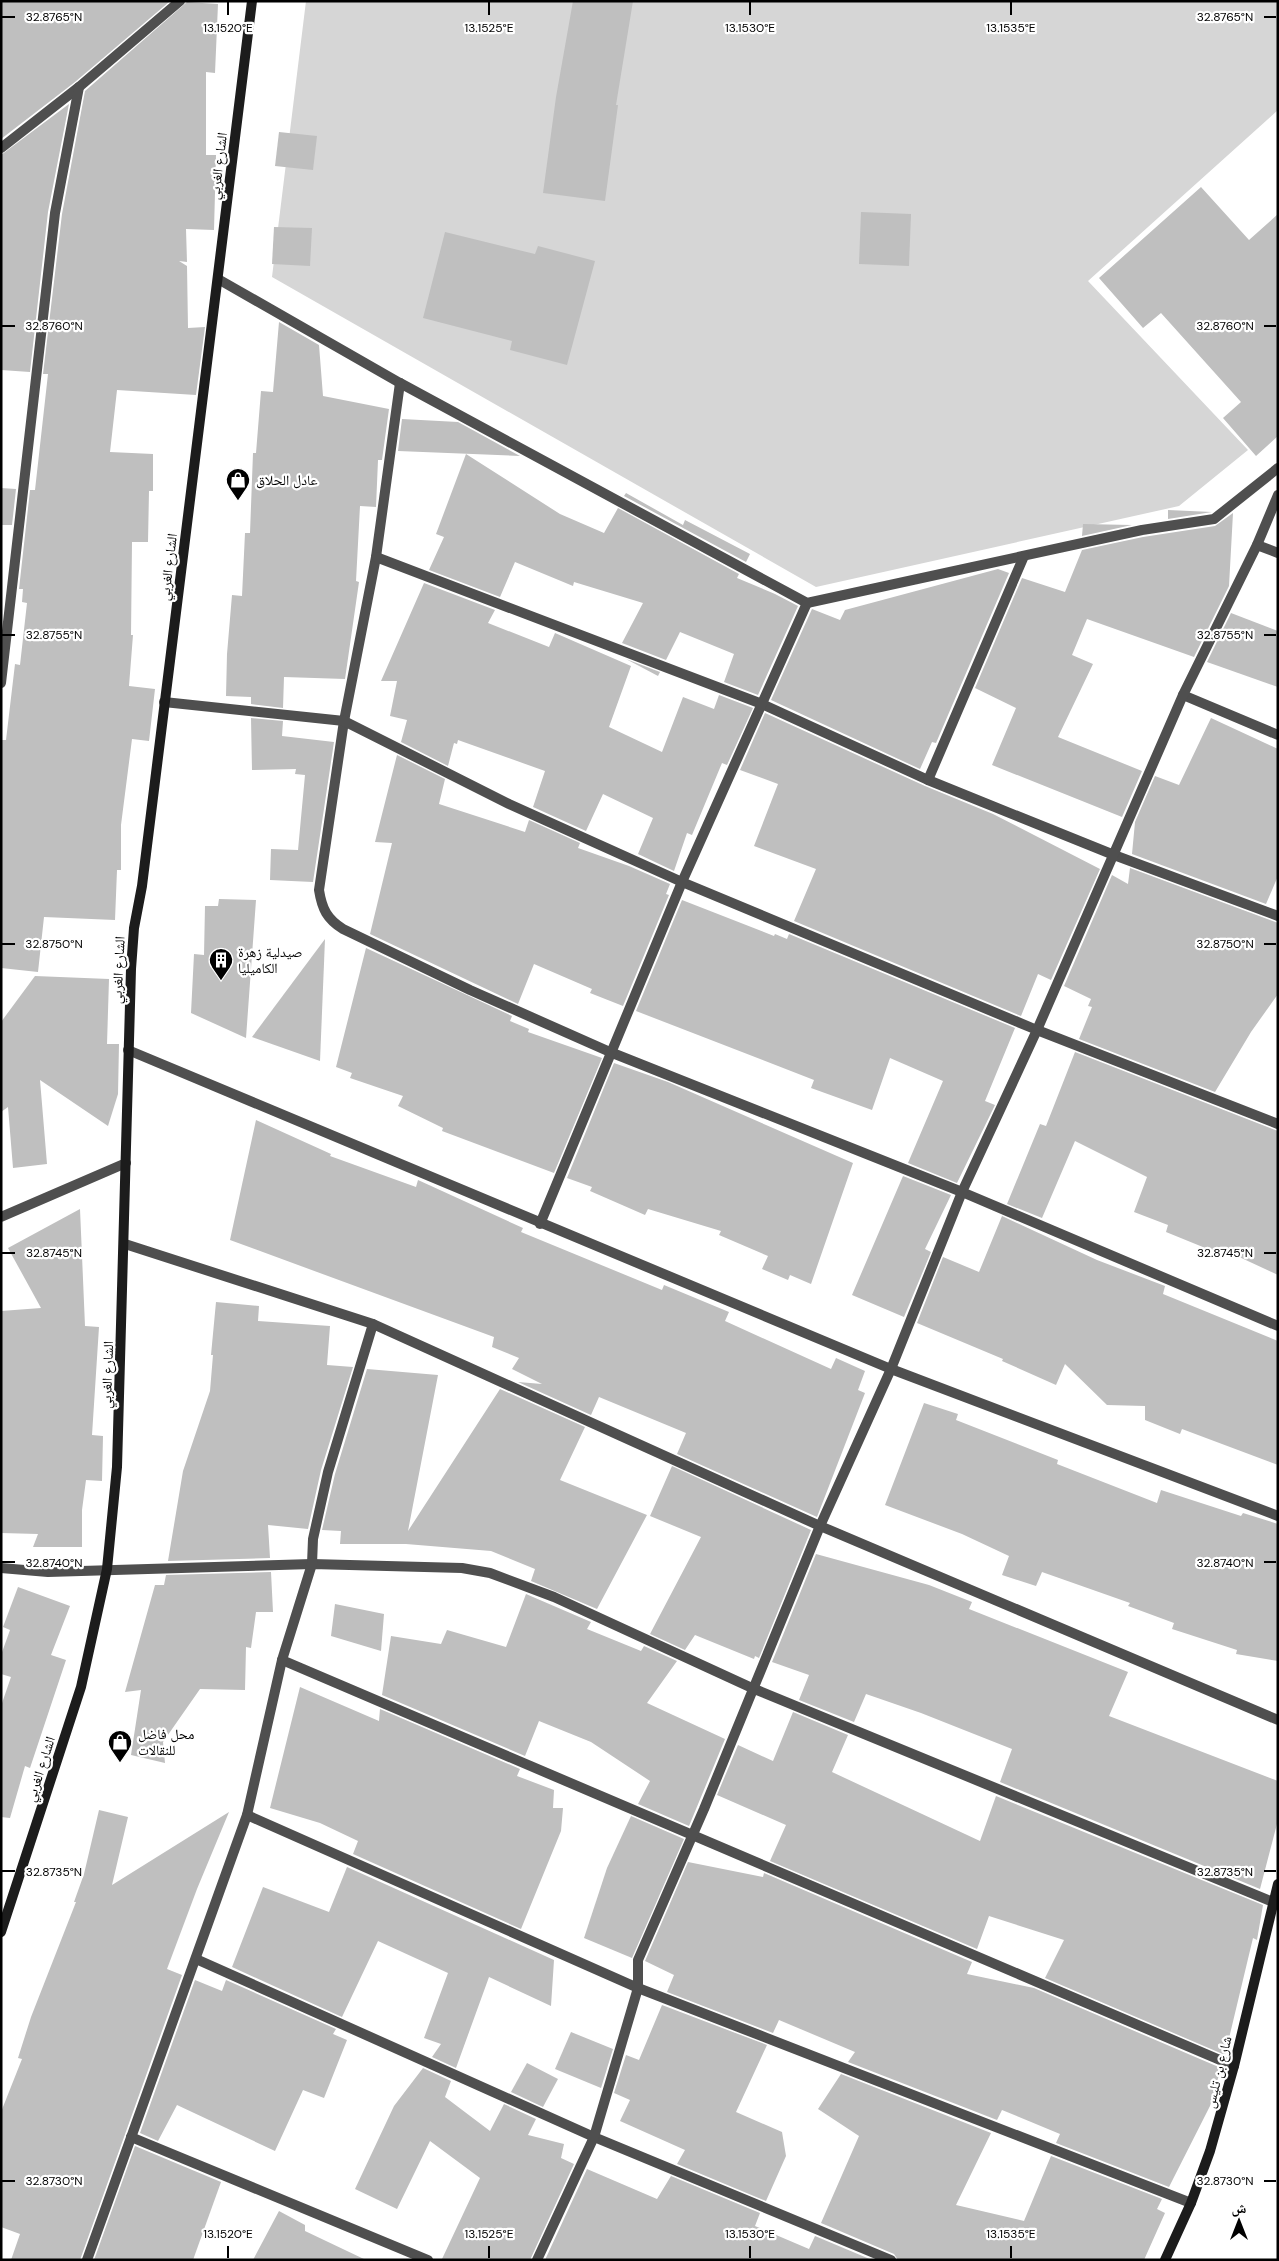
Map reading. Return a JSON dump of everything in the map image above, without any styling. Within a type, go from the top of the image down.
[{"type":"street","points":[[1,148],[79,87],[180,1]]},
{"type":"street","name":"الشارع الغربي","points":[[1,1932],[81,1687],[107,1569],[117,1467],[129,1116],[128,1050],[134,928],[142,886],[252,1]]},
{"type":"street","points":[[1,683],[55,213],[79,87]]},
{"type":"street","points":[[218,279],[400,383],[808,603],[1142,530],[1214,519],[1278,468]]},
{"type":"street","points":[[400,383],[376,557],[344,721],[319,890],[321,906],[330,920],[343,929],[470,990],[610,1052],[962,1192],[1278,1326]]},
{"type":"street","points":[[537,2260],[594,2137],[638,1988],[638,1960],[693,1835],[820,1526],[891,1369],[962,1192],[1037,1030],[1183,695],[1257,544],[1278,496]]},
{"type":"street","points":[[1257,544],[1278,553]]},
{"type":"street","points":[[928,780],[1024,556]]},
{"type":"street","points":[[376,557],[762,704],[928,780],[1114,855],[1278,916]]},
{"type":"street","points":[[540,1224],[682,882],[808,603]]},
{"type":"street","points":[[1183,695],[1278,735]]},
{"type":"street","points":[[164,702],[344,721],[509,804],[682,882],[1037,1030],[1278,1124]]},
{"type":"street","points":[[128,1050],[540,1224],[891,1369],[1278,1516]]},
{"type":"street","points":[[1,1217],[126,1164]]},
{"type":"street","points":[[125,1244],[373,1324],[820,1526],[1278,1720]]},
{"type":"street","points":[[87,2260],[247,1815],[282,1660],[312,1564],[313,1539],[328,1472],[373,1324]]},
{"type":"street","points":[[1,1568],[48,1572],[312,1564],[462,1568],[490,1573],[554,1598],[752,1688],[1276,1903]]},
{"type":"street","points":[[282,1660],[1234,2066]]},
{"type":"street","points":[[247,1815],[638,1988],[1192,2203]]},
{"type":"street","name":"شارع بن تليس","points":[[1165,2260],[1192,2203],[1210,2151],[1276,1903],[1278,1884]]},
{"type":"street","points":[[196,1959],[594,2137],[891,2260]]},
{"type":"street","points":[[131,2137],[428,2260]]},
{"type":"shaded area","points":[[306,1],[1278,1],[1278,110],[1088,281],[1248,450],[1179,506],[816,587],[272,277]]},
{"type":"building","points":[[1,1],[169,2],[75,82],[1,139]]},
{"type":"building","points":[[573,1],[633,1],[616,105],[618,105],[605,201],[543,193],[556,97]]},
{"type":"building","points":[[187,2],[218,4],[215,73],[206,72],[206,155],[216,155],[214,230],[186,229],[187,262],[179,261],[187,266],[188,328],[205,327],[196,395],[117,390],[110,452],[153,454],[153,491],[149,491],[148,542],[132,542],[131,635],[133,635],[129,686],[155,689],[149,741],[132,739],[121,825],[121,870],[117,870],[115,920],[44,917],[38,972],[1,968],[1,740],[6,740],[15,664],[20,665],[27,603],[22,602],[23,589],[19,589],[30,490],[35,490],[48,374],[43,374],[62,214],[85,91]]},
{"type":"building","points":[[69,104],[48,212],[30,372],[1,370],[1,155]]},
{"type":"building","points":[[279,132],[317,136],[313,170],[275,166]]},
{"type":"building","points":[[1201,187],[1249,240],[1278,214],[1278,436],[1256,456],[1223,418],[1241,402],[1161,313],[1143,328],[1099,278]]},
{"type":"building","points":[[861,212],[911,214],[909,266],[859,264]]},
{"type":"building","points":[[274,227],[312,228],[310,266],[272,264]]},
{"type":"building","points":[[445,232],[535,254],[538,246],[595,261],[567,365],[510,350],[512,341],[423,318]]},
{"type":"building","points":[[279,322],[319,345],[323,396],[389,409],[382,460],[378,460],[376,507],[360,506],[356,581],[359,582],[345,679],[284,677],[283,708],[251,704],[251,697],[226,696],[232,595],[242,596],[245,533],[250,533],[253,453],[256,453],[261,391],[273,392]]},
{"type":"building","points":[[402,419],[458,422],[520,456],[398,451]]},
{"type":"building","points":[[466,454],[560,514],[604,533],[618,508],[739,574],[737,578],[798,606],[758,695],[724,682],[734,654],[680,632],[666,660],[622,643],[643,603],[574,582],[573,586],[515,562],[500,597],[429,570],[444,537],[436,534]]},
{"type":"building","points":[[1,488],[16,489],[12,525],[1,525]]},
{"type":"building","points":[[626,493],[683,525],[685,520],[750,554],[746,562],[624,496]]},
{"type":"building","points":[[1168,510],[1212,512],[1168,519]]},
{"type":"building","points":[[1233,513],[1229,586],[1194,657],[1087,619],[1072,655],[1093,664],[1058,737],[1142,771],[1122,817],[992,765],[1016,708],[975,688],[1022,578],[1065,592],[1082,550],[1143,537],[1215,526]]},
{"type":"building","points":[[1083,524],[1132,525],[1082,536]]},
{"type":"building","points":[[998,569],[1009,573],[936,743],[932,742],[920,769],[771,700],[812,609],[840,620],[845,610]]},
{"type":"building","points":[[424,583],[495,610],[488,623],[549,647],[555,633],[631,666],[609,727],[662,752],[683,697],[714,709],[719,695],[753,708],[727,765],[722,763],[692,835],[687,833],[674,871],[638,854],[653,818],[603,794],[586,831],[533,807],[545,771],[458,740],[457,744],[454,743],[448,766],[401,742],[407,720],[390,716],[397,681],[381,681]]},
{"type":"building","points":[[1231,613],[1278,631],[1278,687],[1207,662]]},
{"type":"building","points":[[626,659],[660,672],[658,676]]},
{"type":"building","points":[[765,713],[925,786],[993,814],[1100,869],[1051,980],[1038,974],[1021,1016],[794,921],[816,869],[754,846],[778,784],[740,770]]},
{"type":"building","points":[[251,718],[283,721],[282,736],[334,742],[313,882],[270,880],[271,849],[298,850],[305,775],[295,774],[296,769],[252,770]]},
{"type":"building","points":[[1211,718],[1278,749],[1278,876],[1266,904],[1132,854],[1135,822],[1155,776],[1179,785]]},
{"type":"building","points":[[397,755],[445,779],[439,804],[525,832],[529,820],[580,843],[578,848],[629,866],[670,884],[666,894],[669,895],[623,1006],[590,993],[592,989],[534,964],[518,1004],[370,934],[392,843],[375,842]]},
{"type":"building","points":[[1130,868],[1278,923],[1278,994],[1251,1032],[1215,1092],[1079,1039],[1092,1007],[1088,1006],[1091,999],[1064,986],[1112,875],[1128,884]]},
{"type":"building","points":[[219,899],[256,900],[246,1038],[191,1013],[194,954],[204,955],[205,906],[218,906]]},
{"type":"building","points":[[682,900],[774,936],[775,934],[787,939],[789,934],[1015,1028],[985,1101],[995,1105],[957,1183],[908,1163],[943,1081],[890,1058],[872,1110],[811,1088],[814,1080],[636,1011]]},
{"type":"building","points":[[325,939],[320,1061],[252,1037]]},
{"type":"building","points":[[366,948],[512,1016],[510,1021],[529,1029],[528,1032],[602,1058],[554,1173],[442,1131],[443,1128],[398,1106],[403,1096],[350,1078],[352,1073],[336,1067]]},
{"type":"building","points":[[35,976],[109,979],[107,1044],[119,1044],[118,1094],[108,1126],[40,1080],[47,1164],[13,1168],[8,1107],[1,1112],[1,1022]]},
{"type":"building","points":[[1075,1052],[1278,1131],[1278,1275],[1222,1249],[1220,1254],[1166,1232],[1168,1225],[1134,1212],[1147,1177],[1075,1141],[1042,1218],[1007,1204],[1040,1124],[1046,1126]]},
{"type":"building","points":[[614,1063],[668,1082],[853,1163],[811,1284],[790,1275],[788,1280],[762,1269],[768,1256],[719,1235],[721,1231],[648,1209],[645,1215],[590,1191],[592,1187],[567,1178]]},
{"type":"building","points":[[256,1120],[331,1154],[330,1156],[416,1187],[418,1180],[523,1228],[521,1232],[662,1290],[664,1285],[729,1312],[725,1321],[831,1369],[836,1358],[865,1371],[858,1390],[865,1393],[817,1517],[677,1454],[686,1433],[599,1397],[591,1415],[518,1382],[542,1384],[512,1369],[519,1358],[492,1347],[494,1337],[230,1240]]},
{"type":"building","points":[[903,1176],[951,1195],[925,1249],[931,1252],[904,1317],[852,1295]]},
{"type":"building","points":[[80,1209],[85,1326],[99,1327],[92,1435],[103,1436],[102,1481],[86,1480],[82,1510],[82,1547],[33,1547],[38,1534],[1,1533],[1,1311],[41,1308],[8,1248]]},
{"type":"building","points":[[1002,1216],[1097,1260],[1165,1286],[1163,1294],[1278,1341],[1278,1465],[1182,1429],[1180,1434],[1145,1420],[1145,1406],[1107,1405],[1065,1364],[1056,1385],[1002,1361],[1003,1359],[917,1323],[943,1257],[979,1272]]},
{"type":"building","points":[[216,1302],[259,1306],[258,1321],[330,1326],[327,1365],[353,1367],[321,1470],[308,1529],[268,1525],[270,1558],[168,1561],[183,1471],[210,1391]]},
{"type":"building","points":[[367,1369],[438,1375],[408,1531],[500,1389],[585,1427],[560,1480],[647,1515],[597,1609],[531,1581],[535,1569],[491,1551],[406,1544],[340,1544],[341,1531],[322,1530],[335,1474]]},
{"type":"building","points":[[924,1403],[958,1414],[956,1420],[1058,1460],[1057,1464],[1157,1503],[1161,1490],[1241,1516],[1243,1513],[1278,1524],[1278,1661],[1236,1654],[1237,1650],[1172,1629],[1174,1623],[1128,1606],[1130,1603],[1042,1572],[1036,1586],[1002,1575],[1009,1556],[962,1534],[885,1505]]},
{"type":"building","points":[[672,1466],[811,1530],[759,1658],[755,1656],[754,1659],[695,1635],[685,1650],[650,1634],[701,1537],[650,1516]]},
{"type":"building","points":[[816,1554],[929,1585],[972,1602],[969,1609],[1128,1672],[1109,1716],[1278,1781],[1278,1820],[1260,1889],[1000,1782],[1012,1749],[921,1713],[866,1694],[854,1722],[799,1700],[809,1675],[772,1662]]},
{"type":"building","points":[[271,1572],[273,1612],[256,1612],[251,1648],[246,1647],[245,1690],[200,1689],[163,1742],[165,1763],[131,1755],[141,1690],[125,1692],[155,1585],[164,1585],[166,1575]]},
{"type":"building","points":[[18,1587],[70,1606],[51,1655],[66,1660],[30,1768],[25,1766],[10,1818],[1,1817],[1,1706],[11,1677],[1,1674],[1,1655],[10,1630],[3,1627]]},
{"type":"building","points":[[526,1594],[591,1622],[587,1629],[641,1651],[644,1646],[677,1661],[647,1703],[725,1739],[689,1826],[638,1804],[650,1781],[591,1742],[539,1721],[525,1756],[382,1695],[391,1636],[441,1644],[447,1630],[506,1647]]},
{"type":"building","points":[[335,1604],[384,1614],[381,1651],[331,1636]]},
{"type":"building","points":[[300,1687],[379,1721],[380,1709],[520,1769],[517,1776],[554,1790],[553,1808],[563,1808],[561,1831],[521,1929],[353,1854],[358,1841],[320,1823],[270,1808]]},
{"type":"building","points":[[793,1712],[848,1735],[832,1772],[980,1841],[996,1796],[1263,1905],[1257,1940],[1253,1938],[1225,2055],[1045,1978],[1064,1940],[989,1916],[977,1949],[770,1861],[786,1825],[717,1795],[738,1745],[773,1761]]},
{"type":"building","points":[[99,1810],[128,1817],[112,1885],[229,1812],[167,1969],[182,1975],[80,2260],[11,2260],[20,2234],[1,2227],[1,2112],[22,2059],[18,2058],[31,2017],[76,1902],[74,1902],[84,1874]]},
{"type":"building","points":[[631,1816],[684,1839],[632,1958],[584,1938],[607,1868]]},
{"type":"building","points":[[688,1862],[763,1877],[764,1873],[972,1962],[967,1974],[1034,1988],[1221,2068],[1210,2106],[1169,2187],[1056,2143],[1060,2134],[1002,2110],[997,2120],[848,2062],[855,2052],[779,2020],[773,2033],[667,1992],[674,1975],[645,1961]]},
{"type":"building","points":[[347,1867],[554,1960],[551,2006],[489,1977],[456,2068],[432,2057],[441,2044],[424,2038],[448,1973],[378,1941],[342,2017],[232,1967],[263,1887],[329,1912]]},
{"type":"building","points":[[195,1980],[222,1991],[226,1980],[336,2029],[333,2034],[347,2040],[324,2098],[303,2090],[275,2151],[177,2105],[158,2141],[140,2133]]},
{"type":"building","points":[[662,2005],[767,2045],[736,2112],[782,2132],[786,2156],[766,2201],[677,2164],[685,2150],[620,2121],[630,2100],[614,2093],[626,2055],[639,2060]]},
{"type":"building","points":[[571,2032],[613,2049],[601,2088],[555,2069]]},
{"type":"building","points":[[527,2063],[558,2079],[543,2107],[511,2092]]},
{"type":"building","points":[[423,2068],[451,2081],[445,2097],[490,2131],[504,2104],[536,2119],[528,2135],[564,2144],[561,2158],[574,2164],[530,2260],[442,2259],[480,2178],[430,2141],[397,2209],[355,2189],[394,2106]]},
{"type":"building","points":[[841,2074],[991,2133],[956,2205],[1024,2221],[1051,2156],[1162,2199],[1157,2209],[1165,2213],[1144,2260],[898,2260],[894,2254],[821,2223],[859,2136],[818,2109]]},
{"type":"building","points":[[135,2146],[221,2182],[193,2260],[94,2260]]},
{"type":"building","points":[[587,2169],[657,2199],[671,2176],[760,2213],[755,2226],[809,2249],[815,2236],[872,2260],[545,2260]]},
{"type":"building","points":[[279,2211],[305,2225],[305,2231],[366,2260],[253,2260]]},
{"type":"place","name":"عادل الحلاق","points":[[238,501]]},
{"type":"place","name":"صيدلية زهرة الكاميليا","points":[[221,981]]},
{"type":"place","name":"محل فاضل للنقالات","points":[[120,1763]]}]
